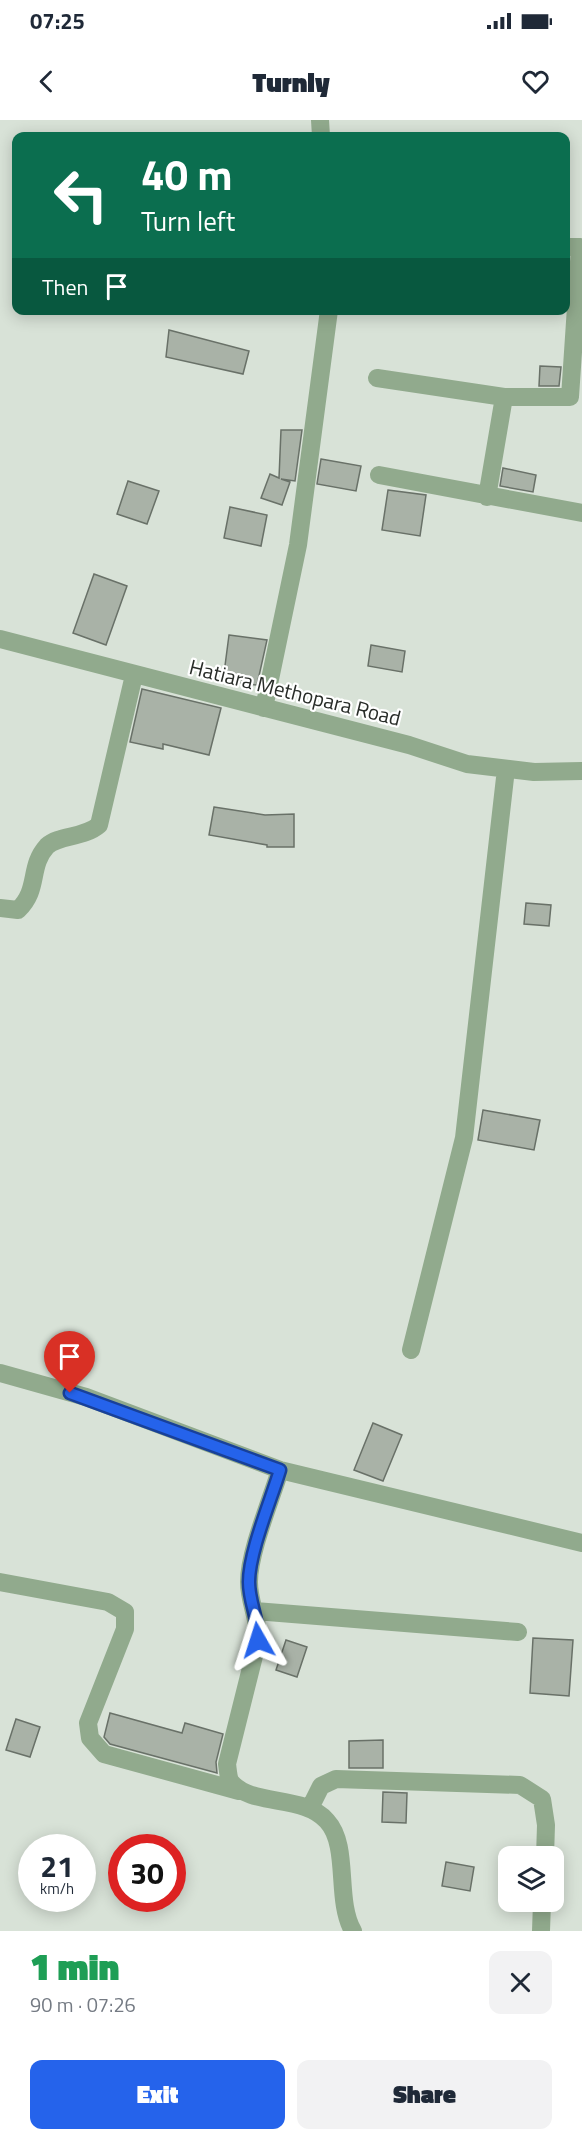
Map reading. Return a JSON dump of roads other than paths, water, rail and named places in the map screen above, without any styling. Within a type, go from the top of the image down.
[{"type":"street","points":[[377,378],[504,397],[570,397],[580,247],[570,247]]},
{"type":"street","points":[[264,708],[298,545],[328,315]]},
{"type":"street","points":[[487,497],[504,397]]},
{"type":"street","points":[[379,475],[582,513]]},
{"type":"street","name":"Hatiara Methopara Road","points":[[0,639],[409,745],[467,764],[534,772],[582,771]]},
{"type":"street","points":[[0,908],[18,910],[29,900],[39,857],[50,843],[90,833],[99,825],[134,675]]},
{"type":"street","points":[[411,1350],[464,1138],[506,768]]},
{"type":"street","points":[[0,1373],[86,1397],[280,1470],[582,1542]]},
{"type":"street","points":[[241,1791],[230,1780],[227,1764],[258,1640],[259,1624],[250,1600],[249,1579],[280,1470]]},
{"type":"street","points":[[0,1582],[108,1602],[125,1612],[125,1629],[88,1723],[90,1738],[104,1754],[310,1808],[327,1821],[336,1838],[344,1906],[353,1931]]},
{"type":"street","points":[[255,1611],[518,1632]]},
{"type":"street","points":[[310,1808],[321,1786],[336,1779],[520,1785],[542,1799],[546,1825],[545,1846]]},
{"type":"street","points":[[541,1931],[542,1912]]}]
